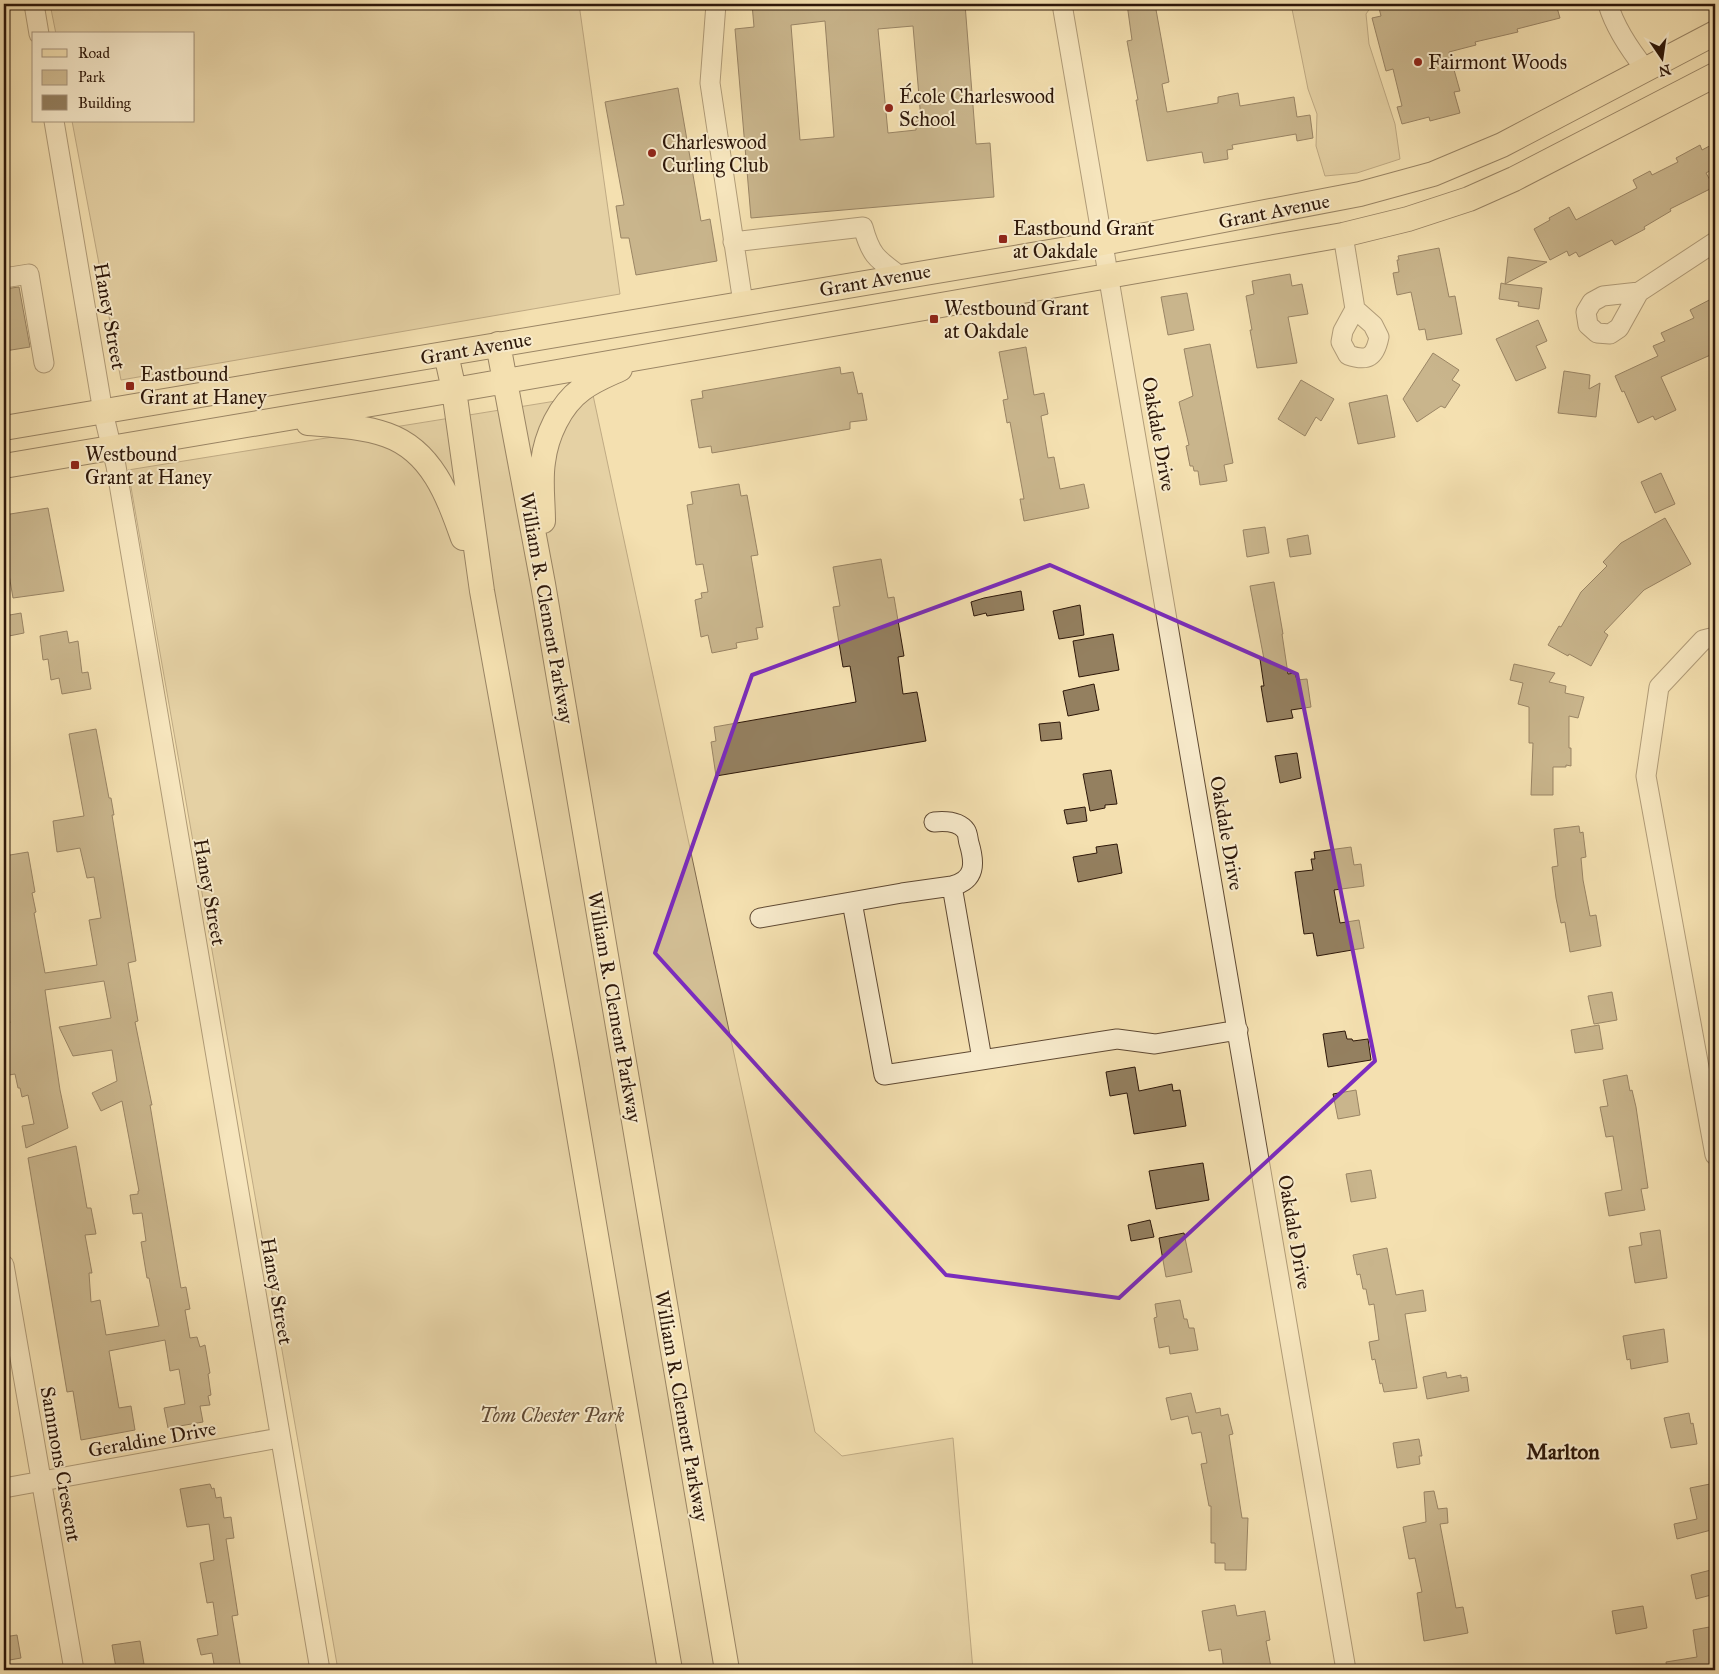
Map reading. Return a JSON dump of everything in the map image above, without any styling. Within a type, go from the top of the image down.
[{"type":"main road","name":"Grant Avenue","points":[[4,428],[1102,243],[1360,194],[1432,174],[1502,145],[1715,33]]},
{"type":"main road","name":"Grant Avenue","points":[[4,466],[654,356],[1343,235],[1408,219],[1469,199],[1535,168],[1715,75]]},
{"type":"main road","name":"William R. Clement Parkway","points":[[498,344],[543,584],[727,1670]]},
{"type":"main road","points":[[446,354],[454,390],[482,591],[566,1058],[670,1670]]},
{"type":"main road","points":[[543,584],[542,464],[547,443],[554,426],[569,402],[581,390],[601,377],[654,356]]},
{"type":"main road","points":[[278,419],[357,428],[386,434],[407,445],[422,456],[437,476],[451,502],[482,591]]},
{"type":"street","points":[[34,4],[39,32]]},
{"type":"street","points":[[716,4],[710,83],[743,303]]},
{"type":"street","name":"Oakdale Drive","points":[[1062,4],[1346,1670]]},
{"type":"street","points":[[1608,4],[1612,16],[1628,46],[1646,70]]},
{"type":"street","name":"Haney Street","points":[[54,122],[103,412],[112,448],[320,1670]]},
{"type":"street","points":[[733,242],[863,227],[869,247],[877,260],[900,276]]},
{"type":"street","points":[[1343,235],[1356,309]]},
{"type":"street","points":[[1639,292],[1715,242]]},
{"type":"street","points":[[4,278],[30,274],[44,363]]},
{"type":"street","points":[[1715,637],[1703,640],[1659,687],[1646,776],[1715,1155]]},
{"type":"street","points":[[760,918],[963,883],[972,872],[973,857],[966,831],[956,824],[945,821],[934,822]]},
{"type":"street","points":[[952,886],[982,1060]]},
{"type":"street","points":[[852,902],[884,1075],[1117,1039],[1155,1044],[1238,1030]]},
{"type":"street","name":"Sammons Crescent","points":[[4,1265],[74,1670]]},
{"type":"street","name":"Geraldine Drive","points":[[4,1488],[279,1438]]},
{"type":"highlighted area","points":[[1050,565],[1297,674],[1375,1061],[1119,1298],[946,1275],[655,953],[752,675]]},
{"type":"green space","points":[[50,4],[579,4],[620,294],[121,380],[72,122],[195,122],[195,32],[56,32]]},
{"type":"green space","points":[[1291,4],[1373,4],[1366,14],[1369,44],[1395,124],[1400,159],[1357,173],[1325,176],[1316,146],[1317,114],[1308,89]]},
{"type":"green space","name":"Tom Chester Park","points":[[593,395],[815,1432],[842,1456],[953,1438],[973,1670],[338,1670],[128,470]]},
{"type":"building","points":[[752,4],[965,4],[976,144],[990,143],[994,197],[751,218],[735,29],[754,27]],"holes":[[[825,21],[834,137],[800,140],[791,25]],[[913,26],[921,120],[916,121],[916,130],[888,133],[878,29]]]},
{"type":"building","points":[[1127,4],[1155,4],[1169,82],[1162,84],[1167,112],[1218,103],[1218,97],[1238,93],[1240,106],[1294,97],[1297,117],[1310,115],[1313,138],[1297,141],[1296,134],[1232,145],[1233,149],[1227,150],[1228,159],[1204,163],[1202,152],[1147,161],[1127,41],[1132,40]]},
{"type":"building","name":"Fairmont Woods","points":[[1378,4],[1556,4],[1560,18],[1517,29],[1518,32],[1475,42],[1476,45],[1449,52],[1460,91],[1454,92],[1460,113],[1430,121],[1429,117],[1402,124],[1397,107],[1402,106],[1393,69],[1386,71],[1372,18],[1381,16]]},
{"type":"building","name":"Charleswood Curling Club","points":[[678,88],[701,221],[710,219],[717,261],[636,275],[629,238],[621,238],[616,206],[624,205],[605,102]]},
{"type":"building","points":[[1715,143],[1715,168],[1706,173],[1714,187],[1670,209],[1671,211],[1644,227],[1645,229],[1615,245],[1612,240],[1579,257],[1576,252],[1569,256],[1567,251],[1550,260],[1534,229],[1550,220],[1549,218],[1569,207],[1576,220],[1637,188],[1633,180],[1650,171],[1652,175],[1678,162],[1676,158],[1700,145],[1702,150]]},
{"type":"building","points":[[1439,248],[1449,297],[1455,296],[1462,334],[1427,340],[1425,329],[1419,330],[1411,292],[1397,295],[1393,273],[1399,272],[1398,256]]},
{"type":"building","points":[[1508,257],[1547,262],[1505,284]]},
{"type":"building","points":[[1290,274],[1292,286],[1302,284],[1308,314],[1288,317],[1297,363],[1257,368],[1246,296],[1254,294],[1252,281]]},
{"type":"building","points":[[1501,283],[1542,288],[1539,309],[1518,306],[1519,302],[1499,299]]},
{"type":"building","points":[[19,287],[30,347],[5,351],[4,289]]},
{"type":"building","points":[[1187,293],[1194,330],[1168,335],[1161,297]]},
{"type":"building","points":[[1715,297],[1715,353],[1661,377],[1676,410],[1655,420],[1653,416],[1638,423],[1615,376],[1658,356],[1653,346],[1665,341],[1661,333],[1694,318],[1690,310]]},
{"type":"building","points":[[1538,320],[1547,341],[1536,346],[1546,368],[1516,381],[1496,339]]},
{"type":"building","points":[[1210,344],[1233,463],[1224,465],[1227,481],[1200,485],[1198,471],[1194,471],[1193,466],[1190,466],[1186,446],[1189,445],[1179,402],[1193,396],[1184,349]]},
{"type":"building","points":[[1026,347],[1034,395],[1044,393],[1048,414],[1041,416],[1048,458],[1054,457],[1060,489],[1084,484],[1089,508],[1024,521],[1020,499],[1024,499],[1010,422],[1007,423],[1003,400],[1008,399],[999,352]]},
{"type":"building","points":[[1433,353],[1459,370],[1452,380],[1460,385],[1445,408],[1441,406],[1417,422],[1403,399]]},
{"type":"building","points":[[840,367],[841,374],[853,372],[858,394],[862,393],[867,420],[850,422],[850,429],[712,453],[711,446],[699,448],[691,400],[703,398],[702,391]]},
{"type":"building","points":[[1564,371],[1590,375],[1589,389],[1600,383],[1596,417],[1558,413]]},
{"type":"building","points":[[1301,380],[1334,399],[1321,421],[1316,417],[1305,436],[1278,419]]},
{"type":"building","points":[[1387,395],[1395,437],[1358,444],[1349,403]]},
{"type":"building","points":[[1661,473],[1675,504],[1655,513],[1641,482]]},
{"type":"building","points":[[739,484],[741,496],[747,495],[758,555],[751,556],[763,627],[756,628],[758,639],[736,643],[737,648],[712,653],[708,635],[701,637],[695,600],[702,598],[701,593],[708,592],[703,564],[696,565],[687,505],[693,504],[691,492]]},
{"type":"building","points":[[48,508],[64,591],[13,598],[4,545],[4,515]]},
{"type":"building","points":[[1665,518],[1691,564],[1644,590],[1604,632],[1608,635],[1591,666],[1548,645],[1559,626],[1561,627],[1581,592],[1607,566],[1603,562],[1621,543]]},
{"type":"building","points":[[1265,527],[1269,553],[1247,557],[1243,530]]},
{"type":"building","points":[[1308,535],[1311,554],[1290,557],[1287,539]]},
{"type":"building","points":[[881,559],[888,598],[894,597],[904,656],[898,657],[903,694],[917,692],[926,741],[716,776],[711,742],[716,741],[714,727],[856,702],[850,666],[843,667],[833,607],[840,606],[833,567]]},
{"type":"building","points":[[1274,582],[1288,674],[1295,673],[1297,680],[1307,679],[1311,707],[1291,710],[1293,718],[1267,722],[1261,686],[1264,686],[1260,659],[1264,659],[1250,586]]},
{"type":"building","points":[[1021,591],[1024,610],[987,616],[986,613],[974,616],[971,602]]},
{"type":"building","points":[[1080,605],[1084,635],[1059,639],[1053,611]]},
{"type":"building","points":[[21,613],[24,633],[4,637],[4,616]]},
{"type":"building","points":[[67,631],[69,643],[78,641],[82,673],[88,672],[91,689],[62,694],[59,678],[51,680],[48,659],[43,660],[40,636]]},
{"type":"building","points":[[1113,634],[1119,670],[1079,677],[1073,641]]},
{"type":"building","points":[[1514,664],[1555,673],[1549,682],[1566,686],[1565,693],[1584,697],[1578,718],[1569,716],[1571,766],[1553,767],[1553,795],[1531,795],[1533,743],[1529,743],[1529,707],[1518,704],[1523,683],[1510,680]]},
{"type":"building","points":[[1094,684],[1099,710],[1068,716],[1063,691]]},
{"type":"building","points":[[1060,722],[1062,739],[1041,741],[1039,724]]},
{"type":"building","points":[[96,729],[114,815],[112,815],[136,961],[128,963],[138,1021],[135,1022],[152,1105],[150,1105],[181,1288],[186,1287],[190,1309],[185,1310],[190,1338],[197,1337],[200,1347],[205,1345],[210,1373],[208,1374],[211,1395],[208,1396],[210,1405],[200,1406],[203,1422],[168,1428],[164,1408],[185,1404],[179,1369],[170,1371],[165,1340],[109,1351],[119,1408],[131,1406],[135,1430],[81,1440],[73,1391],[67,1392],[28,1158],[76,1146],[87,1208],[91,1208],[96,1234],[85,1235],[92,1273],[89,1273],[91,1302],[100,1300],[106,1335],[159,1326],[149,1278],[147,1278],[141,1242],[146,1241],[142,1213],[133,1214],[130,1195],[138,1194],[139,1191],[122,1101],[101,1111],[92,1093],[117,1081],[112,1050],[73,1056],[59,1027],[111,1018],[104,981],[45,990],[60,1090],[68,1128],[26,1148],[22,1126],[34,1124],[28,1095],[22,1097],[15,1074],[9,1075],[4,1049],[4,1025],[10,1023],[4,994],[4,856],[28,852],[35,892],[32,893],[36,912],[34,913],[45,973],[97,965],[89,920],[101,918],[94,877],[87,878],[80,848],[57,852],[53,821],[84,816],[69,734]]},
{"type":"building","points":[[1297,753],[1301,778],[1280,783],[1275,756]]},
{"type":"building","points":[[1111,770],[1117,804],[1105,805],[1105,808],[1090,811],[1083,774]]},
{"type":"building","points":[[1085,807],[1087,821],[1067,824],[1064,810]]},
{"type":"building","points":[[1579,826],[1580,833],[1583,832],[1586,857],[1581,858],[1583,880],[1590,916],[1596,915],[1601,946],[1570,952],[1565,922],[1561,923],[1556,898],[1552,867],[1558,866],[1554,829]]},
{"type":"building","points":[[1117,844],[1122,873],[1078,882],[1073,857],[1097,853],[1096,847]]},
{"type":"building","points":[[1351,847],[1354,865],[1361,864],[1364,886],[1334,890],[1340,923],[1359,920],[1364,948],[1317,956],[1313,933],[1304,934],[1295,872],[1313,870],[1311,859],[1315,859],[1314,852]]},
{"type":"building","points":[[1612,992],[1617,1020],[1594,1024],[1588,996]]},
{"type":"building","points":[[1599,1025],[1603,1049],[1575,1053],[1571,1030]]},
{"type":"building","points":[[1345,1031],[1347,1039],[1352,1039],[1353,1041],[1368,1039],[1371,1060],[1328,1067],[1323,1034]]},
{"type":"building","points":[[1135,1067],[1139,1091],[1172,1084],[1173,1091],[1180,1090],[1186,1126],[1134,1134],[1127,1093],[1110,1096],[1106,1072]]},
{"type":"building","points":[[1627,1075],[1636,1107],[1648,1188],[1641,1189],[1645,1210],[1609,1216],[1605,1193],[1622,1190],[1613,1136],[1606,1137],[1600,1107],[1608,1106],[1603,1080]]},
{"type":"building","points":[[1356,1090],[1360,1115],[1338,1119],[1333,1094]]},
{"type":"building","points":[[1203,1163],[1209,1200],[1156,1209],[1149,1171]]},
{"type":"building","points":[[1371,1170],[1376,1198],[1351,1202],[1346,1174]]},
{"type":"building","points":[[1150,1220],[1154,1237],[1131,1241],[1128,1225]]},
{"type":"building","points":[[1660,1230],[1667,1278],[1635,1283],[1629,1247],[1642,1245],[1640,1233]]},
{"type":"building","points":[[1184,1233],[1192,1272],[1166,1277],[1159,1238]]},
{"type":"building","points":[[1387,1248],[1396,1295],[1423,1290],[1426,1311],[1405,1314],[1417,1388],[1384,1392],[1382,1383],[1380,1384],[1375,1359],[1372,1360],[1369,1342],[1379,1340],[1374,1304],[1369,1305],[1366,1289],[1363,1289],[1360,1274],[1357,1275],[1353,1255]]},
{"type":"building","points":[[1180,1300],[1184,1319],[1187,1319],[1189,1328],[1194,1328],[1198,1350],[1170,1354],[1169,1346],[1159,1348],[1154,1318],[1157,1317],[1155,1304]]},
{"type":"building","points":[[1664,1329],[1668,1362],[1631,1369],[1630,1359],[1627,1360],[1623,1336]]},
{"type":"building","points":[[1446,1372],[1447,1378],[1461,1375],[1461,1378],[1467,1377],[1469,1391],[1427,1399],[1423,1377]]},
{"type":"building","points":[[1191,1393],[1196,1413],[1220,1408],[1221,1416],[1228,1414],[1233,1434],[1229,1435],[1242,1518],[1248,1518],[1246,1570],[1225,1570],[1225,1563],[1215,1563],[1215,1543],[1211,1543],[1211,1506],[1209,1506],[1201,1464],[1207,1463],[1201,1432],[1192,1434],[1188,1416],[1171,1420],[1166,1398]]},
{"type":"building","points":[[1689,1413],[1697,1444],[1671,1448],[1664,1418]]},
{"type":"building","points":[[1419,1439],[1422,1456],[1419,1456],[1420,1464],[1397,1468],[1393,1443]]},
{"type":"building","points":[[1715,1483],[1715,1529],[1677,1539],[1674,1524],[1697,1519],[1690,1488]]},
{"type":"building","points":[[210,1484],[212,1489],[214,1488],[216,1498],[221,1497],[224,1518],[231,1517],[234,1538],[226,1539],[238,1615],[232,1616],[241,1670],[215,1670],[212,1653],[201,1655],[197,1639],[218,1635],[213,1602],[207,1603],[200,1563],[214,1560],[209,1524],[187,1527],[180,1489]]},
{"type":"building","points":[[1434,1491],[1438,1509],[1447,1508],[1448,1523],[1440,1524],[1456,1608],[1463,1607],[1468,1633],[1424,1641],[1417,1593],[1422,1592],[1415,1558],[1409,1559],[1403,1527],[1426,1522],[1424,1492]]},
{"type":"building","points":[[1715,1569],[1715,1594],[1696,1599],[1691,1575]]},
{"type":"building","points":[[1235,1605],[1237,1616],[1265,1611],[1270,1640],[1266,1641],[1271,1667],[1265,1668],[1265,1670],[1224,1670],[1221,1649],[1209,1651],[1202,1611]]},
{"type":"building","points":[[1643,1606],[1647,1628],[1616,1634],[1612,1611]]},
{"type":"building","points":[[1715,1626],[1715,1670],[1667,1670],[1666,1662],[1697,1657],[1693,1630]]},
{"type":"building","points":[[17,1635],[21,1658],[4,1661],[4,1637]]},
{"type":"building","points":[[140,1641],[144,1664],[116,1668],[112,1645]]},
{"type":"place","name":"Fairmont Woods","points":[[1418,62]]},
{"type":"place","name":"École Charleswood School","points":[[889,108]]},
{"type":"place","name":"Charleswood Curling Club","points":[[652,153]]},
{"type":"place","name":"Eastbound Grant at Oakdale","points":[[1003,239]]},
{"type":"place","name":"Westbound Grant at Oakdale","points":[[934,319]]},
{"type":"place","name":"Eastbound Grant at Haney","points":[[130,386]]},
{"type":"place","name":"Westbound Grant at Haney","points":[[75,465]]},
{"type":"district","name":"Marlton","points":[[1563,1452]]}]
